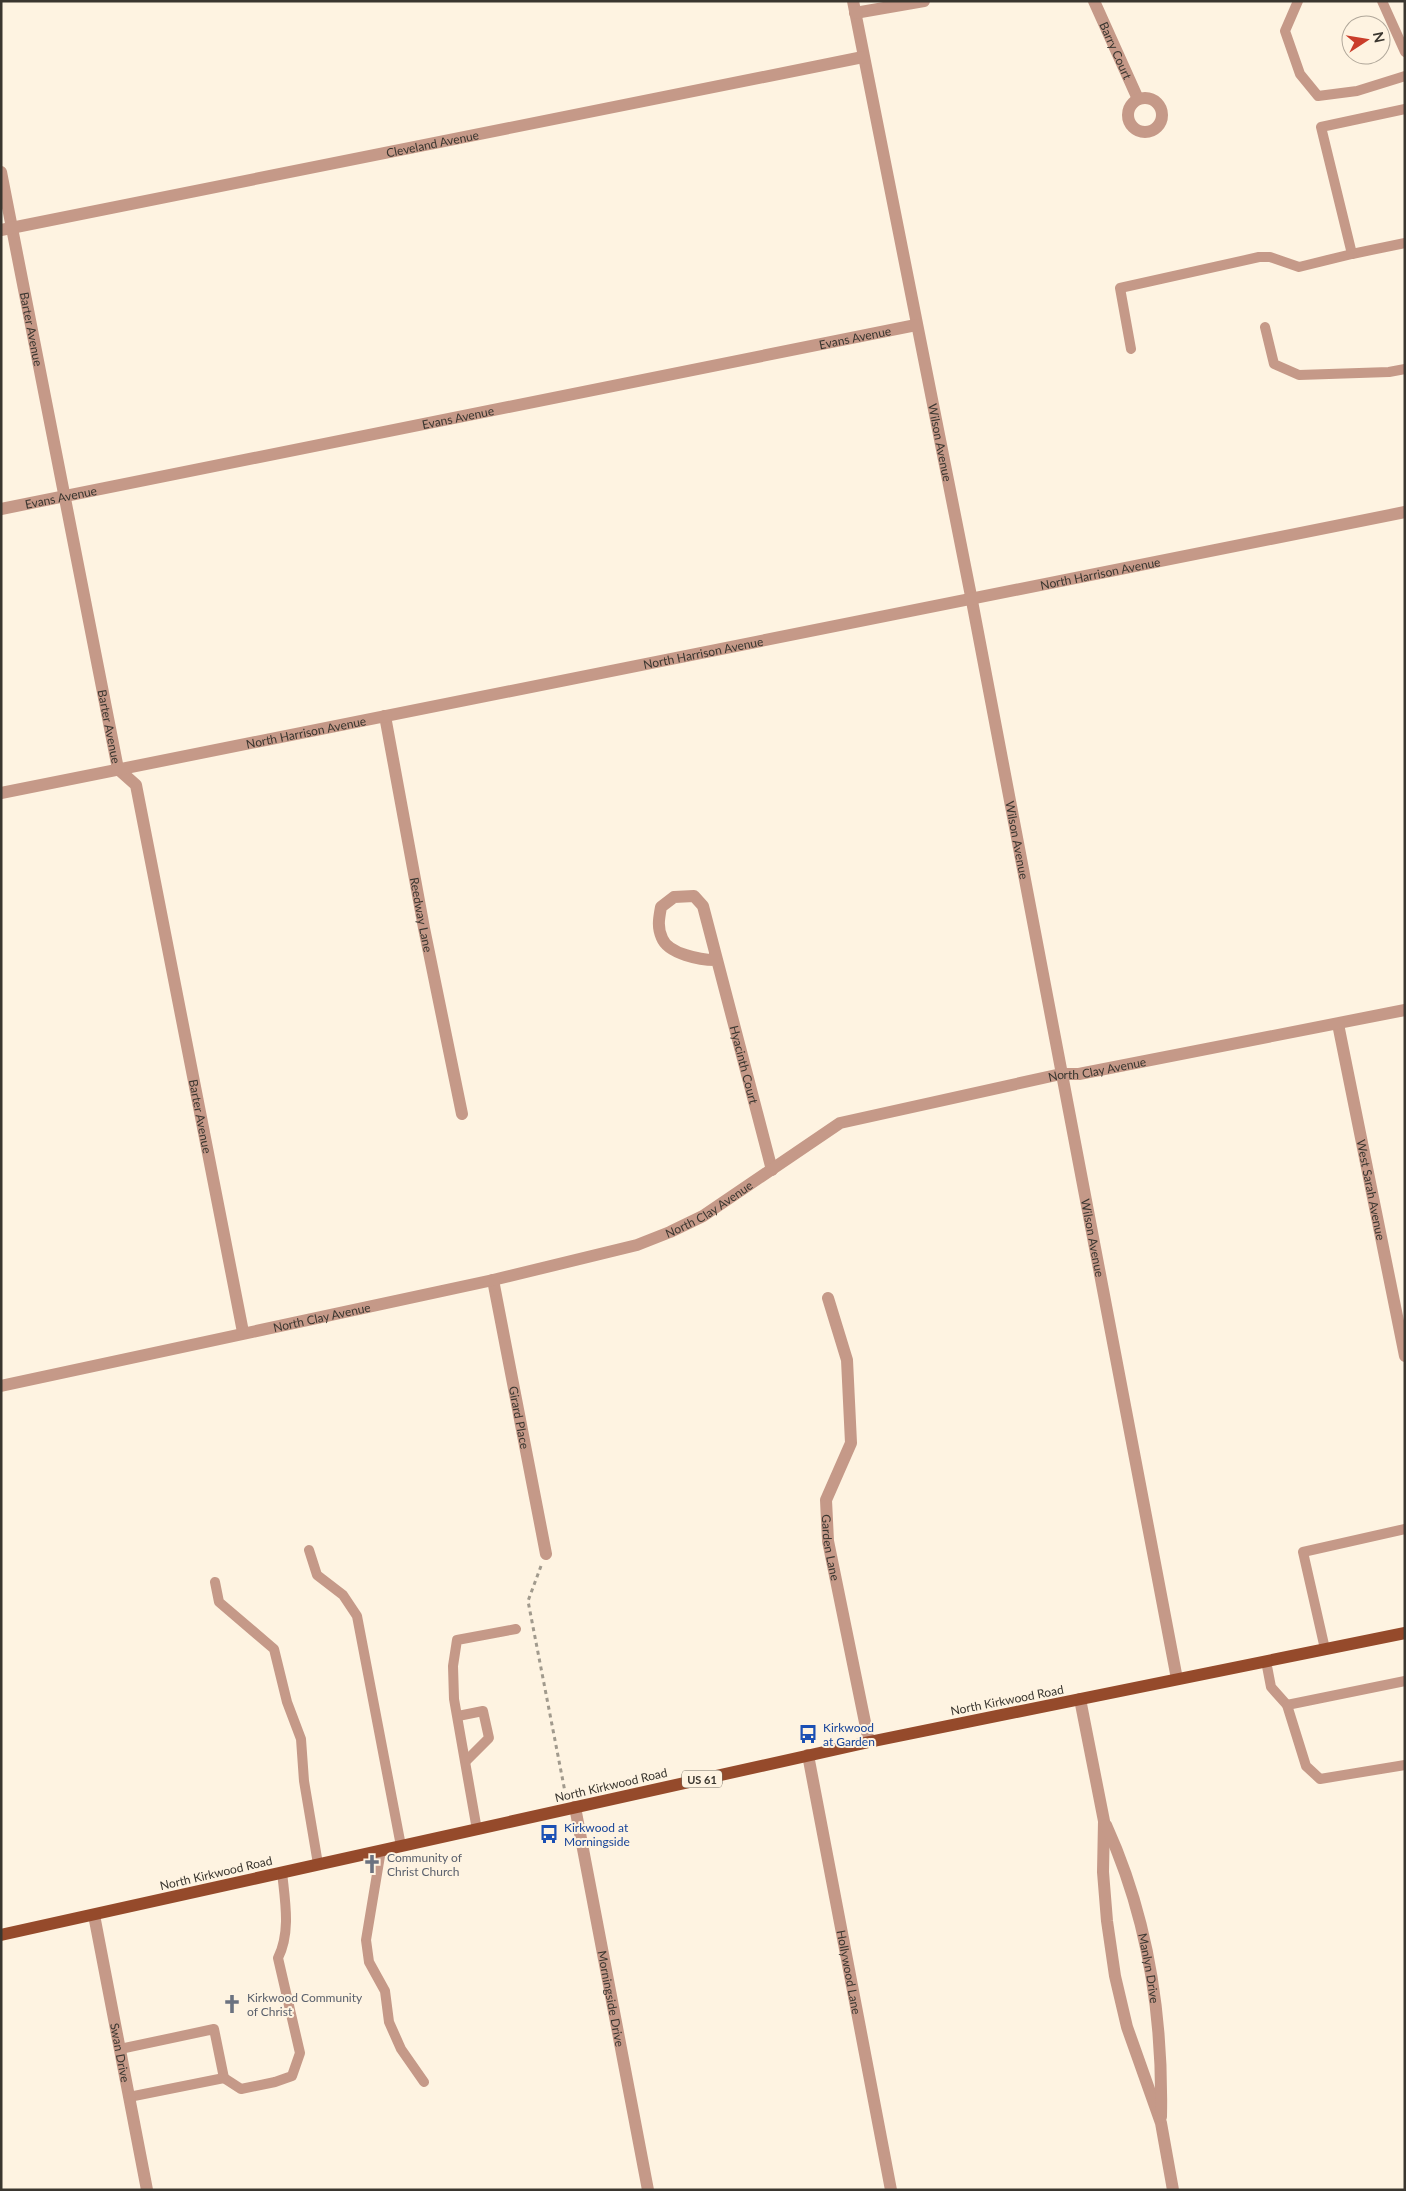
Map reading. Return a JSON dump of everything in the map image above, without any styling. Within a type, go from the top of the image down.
[{"type":"main road","name":"North Kirkwood Road","points":[[1,1935],[808,1755],[1405,1633]]},
{"type":"street","points":[[854,7],[924,1]]},
{"type":"street","name":"Barry Court","points":[[1094,1],[1138,99]]},
{"type":"street","name":"Wilson Avenue","points":[[854,7],[972,601],[1060,1074],[1177,1679]]},
{"type":"street","name":"Cleveland Avenue","points":[[7,229],[863,57]]},
{"type":"street","name":"Barter Avenue","points":[[1,172],[7,229],[64,497],[118,769],[136,785],[243,1332]]},
{"type":"street","name":"Evans Avenue","points":[[1,509],[916,325]]},
{"type":"street","name":"North Harrison Avenue","points":[[1,793],[972,601],[1405,512]]},
{"type":"street","name":"Reedway Lane","points":[[385,716],[424,928],[462,1114]]},
{"type":"street","name":"Hyacinth Court","points":[[715,960],[702,960],[674,950],[662,941],[658,924],[661,907],[674,897],[694,896],[703,906],[715,960],[720,969],[772,1170]]},
{"type":"street","name":"North Clay Avenue","points":[[1,1386],[243,1332],[493,1280],[611,1252],[670,1232],[704,1216],[840,1123],[1060,1074],[1079,1074],[1405,1010]]},
{"type":"street","name":"West Sarah Avenue","points":[[1338,1024],[1405,1356]]},
{"type":"street","name":"Girard Place","points":[[493,1280],[546,1554]]},
{"type":"street","name":"Garden Lane","points":[[828,1298],[847,1360],[851,1443],[826,1500],[828,1541],[869,1742]]},
{"type":"street","name":"Manlyn Drive","points":[[1080,1699],[1104,1821],[1103,1872],[1106,1911],[1116,1976],[1127,2027],[1161,2123],[1173,2190]]},
{"type":"street","name":"Hollywood Lane","points":[[808,1755],[891,2190]]},
{"type":"street","name":"Morningside Drive","points":[[572,1808],[648,2190]]},
{"type":"street","name":"Manlyn Drive","points":[[1104,1821],[1119,1853],[1134,1895],[1150,1966],[1160,2037],[1161,2123]]},
{"type":"street","name":"Swan Drive","points":[[94,1914],[147,2190]]},
{"type":"lane","points":[[1298,1],[1285,31],[1300,74],[1318,96],[1357,91],[1405,76]]},
{"type":"lane","points":[[1382,1],[1405,52]]},
{"type":"lane","points":[[1352,254],[1321,127],[1405,110]]},
{"type":"lane","points":[[1131,349],[1120,288],[1259,257],[1270,257],[1299,267],[1405,244]]},
{"type":"lane","points":[[1265,328],[1274,364],[1299,375],[1389,372],[1405,369]]},
{"type":"lane","points":[[1325,1649],[1303,1552],[1405,1529]]},
{"type":"lane","points":[[309,1550],[317,1575],[343,1595],[357,1616],[401,1846]]},
{"type":"lane","points":[[215,1582],[220,1602],[274,1649],[287,1702],[301,1739],[304,1781],[318,1864]]},
{"type":"lane","points":[[477,1830],[454,1699],[453,1666],[457,1640],[516,1629]]},
{"type":"lane","points":[[1266,1661],[1271,1687],[1287,1705],[1306,1766],[1320,1779],[1405,1765]]},
{"type":"lane","points":[[1287,1705],[1405,1681]]},
{"type":"lane","points":[[458,1716],[483,1711],[489,1738],[466,1761]]},
{"type":"lane","points":[[382,1850],[366,1940],[369,1962],[385,1991],[389,2022],[401,2049],[424,2082]]},
{"type":"lane","points":[[129,2097],[224,2078],[241,2089],[275,2082],[292,2076],[300,2053],[278,1958],[284,1946],[286,1915],[282,1872]]},
{"type":"lane","points":[[120,2049],[214,2029],[224,2078]]},
{"type":"path","points":[[546,1554],[528,1601],[572,1808]]},
{"type":"place","name":"Kirkwood at Garden","points":[[808,1734]]},
{"type":"place","name":"Kirkwood at Morningside","points":[[549,1834]]},
{"type":"place","name":"Community of Christ Church","points":[[372,1864]]},
{"type":"place","name":"Kirkwood Community of Christ","points":[[232,2004]]}]
